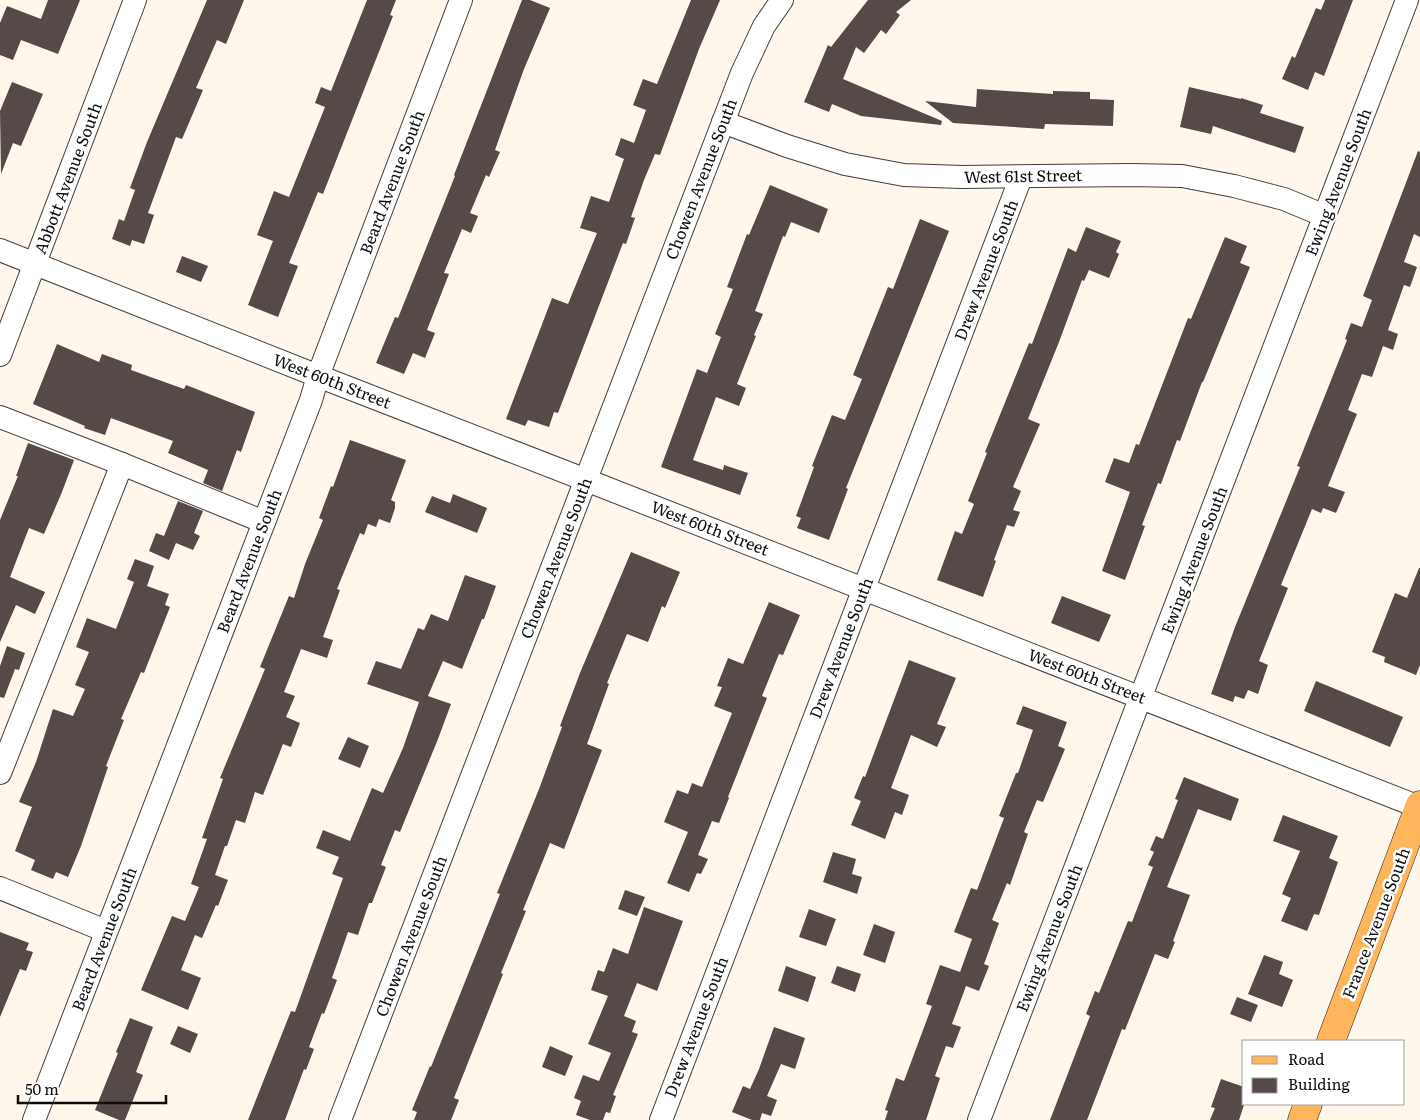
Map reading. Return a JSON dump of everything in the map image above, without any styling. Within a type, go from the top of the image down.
[{"type":"main road","name":"France Avenue South","points":[[1331,1040],[1420,806]]},
{"type":"main road","points":[[1302,1120],[1308,1105]]},
{"type":"street","name":"Abbott Avenue South","points":[[0,355],[135,0]]},
{"type":"street","name":"Beard Avenue South","points":[[34,1120],[311,400],[318,376],[461,0]]},
{"type":"street","name":"Chowen Avenue South","points":[[340,1120],[723,122],[764,26],[782,0]]},
{"type":"street","name":"Ewing Avenue South","points":[[979,1120],[1407,0]]},
{"type":"street","name":"West 61st Street","points":[[723,122],[787,146],[855,166],[904,175],[1021,177],[1182,176],[1284,198],[1326,216]]},
{"type":"street","name":"Drew Avenue South","points":[[660,1120],[1021,177]]},
{"type":"street","name":"West 60th Street","points":[[0,250],[1420,806]]},
{"type":"street","points":[[0,417],[264,522]]},
{"type":"street","points":[[0,773],[122,464]]},
{"type":"street","points":[[0,888],[106,931]]},
{"type":"building","points":[[48,0],[80,0],[58,54],[21,40],[13,60],[0,55],[0,23],[7,6],[41,19]]},
{"type":"building","points":[[207,0],[244,0],[226,44],[217,40],[196,88],[203,90],[182,139],[176,137],[148,213],[154,215],[144,244],[132,240],[130,246],[112,239],[119,219],[124,221],[135,190],[130,188],[147,142]]},
{"type":"building","points":[[367,0],[396,0],[390,15],[393,16],[323,194],[318,192],[289,263],[298,266],[278,317],[248,305],[273,241],[257,235],[274,191],[289,197],[325,107],[315,103],[321,87],[331,91]]},
{"type":"building","points":[[522,0],[530,0],[550,8],[524,69],[495,150],[500,152],[489,177],[486,175],[470,213],[478,216],[471,233],[462,229],[444,273],[449,274],[427,330],[435,333],[425,358],[413,353],[404,374],[376,363],[395,317],[398,318],[455,176]]},
{"type":"building","points":[[691,0],[720,0],[699,49],[660,155],[655,154],[644,180],[631,217],[635,218],[626,244],[623,243],[558,413],[554,412],[549,427],[528,420],[525,426],[506,419],[552,298],[568,304],[597,233],[580,228],[591,196],[609,202],[624,159],[615,155],[621,138],[634,143],[646,110],[633,105],[643,79],[657,84]]},
{"type":"building","points":[[868,0],[911,0],[896,12],[900,15],[886,34],[881,30],[864,53],[856,47],[843,79],[942,121],[941,125],[861,116],[832,104],[829,112],[804,102],[828,45],[831,47]]},
{"type":"building","points":[[1325,0],[1353,0],[1324,76],[1315,72],[1308,90],[1282,79],[1292,56],[1295,58],[1316,8],[1321,10]]},
{"type":"building","points":[[12,82],[43,94],[21,146],[13,143],[1,174],[0,111]]},
{"type":"building","points":[[1189,87],[1241,98],[1263,105],[1260,113],[1304,127],[1295,153],[1213,126],[1211,134],[1180,127]]},
{"type":"building","points":[[977,89],[1053,94],[1053,91],[1090,92],[1090,99],[1114,100],[1113,126],[1045,124],[1044,129],[953,123],[925,101],[976,107]]},
{"type":"building","points":[[1418,151],[1420,152],[1420,237],[1414,234],[1404,262],[1417,267],[1410,287],[1404,285],[1388,330],[1398,334],[1393,350],[1383,346],[1372,377],[1362,374],[1348,410],[1357,414],[1328,486],[1345,492],[1336,513],[1323,508],[1321,513],[1312,509],[1281,585],[1288,588],[1259,661],[1268,665],[1258,694],[1248,690],[1244,699],[1235,696],[1233,702],[1211,694],[1235,627],[1300,467],[1297,466],[1347,340],[1345,339],[1351,323],[1362,327],[1372,300],[1363,296]]},
{"type":"building","points":[[770,185],[828,209],[819,233],[791,222],[785,237],[783,236],[755,311],[763,314],[737,384],[746,388],[739,406],[716,397],[693,460],[723,470],[724,465],[748,473],[740,495],[661,467],[697,369],[707,373],[721,337],[715,334],[733,289],[727,287],[747,234],[749,235]]},
{"type":"building","points":[[920,219],[949,231],[846,488],[848,489],[829,540],[797,528],[801,518],[796,516],[814,467],[812,466],[832,415],[845,420],[862,379],[853,375],[888,287],[893,289]]},
{"type":"building","points":[[1086,227],[1121,241],[1116,252],[1119,254],[1109,278],[1089,270],[1084,281],[1082,280],[1028,419],[1040,424],[1013,487],[1021,491],[1013,510],[1020,512],[1014,527],[1007,525],[983,597],[937,580],[955,531],[962,534],[974,504],[968,501],[987,453],[985,452],[1029,343],[1032,344],[1068,248],[1076,252]]},
{"type":"building","points":[[1225,237],[1247,246],[1240,263],[1250,267],[1202,382],[1180,441],[1177,440],[1161,484],[1158,483],[1142,525],[1145,526],[1125,580],[1102,571],[1130,492],[1105,482],[1114,458],[1129,463],[1136,444],[1139,445],[1188,318],[1191,319]]},
{"type":"building","points":[[182,256],[208,266],[201,282],[176,272]]},
{"type":"building","points":[[57,344],[99,362],[102,354],[132,365],[131,370],[184,389],[186,385],[255,412],[241,452],[237,450],[222,491],[203,483],[208,470],[168,453],[173,441],[111,418],[105,435],[84,428],[85,426],[33,404]]},
{"type":"building","points":[[350,440],[406,460],[391,500],[395,502],[395,508],[390,523],[379,519],[376,527],[368,524],[364,535],[360,533],[337,589],[340,590],[323,637],[333,640],[327,658],[301,649],[284,692],[295,696],[286,717],[300,723],[291,747],[283,744],[263,795],[255,792],[245,823],[236,820],[227,846],[225,846],[215,875],[228,880],[218,906],[216,905],[202,938],[195,935],[181,970],[201,978],[188,1010],[141,990],[172,916],[185,921],[199,887],[191,884],[207,839],[202,838],[223,779],[220,778],[265,669],[260,667],[289,596],[294,598],[305,564],[323,520],[319,518],[331,486],[333,487]]},
{"type":"building","points":[[28,443],[74,460],[44,534],[29,528],[10,577],[45,592],[35,614],[16,605],[0,642],[0,520],[18,476],[16,476]]},
{"type":"building","points":[[453,494],[487,508],[477,533],[425,512],[432,496],[450,503]]},
{"type":"building","points":[[178,501],[203,511],[194,533],[200,536],[193,550],[176,543],[169,560],[149,551],[156,533],[164,536]]},
{"type":"building","points":[[631,552],[680,572],[665,608],[662,606],[648,642],[627,634],[607,683],[609,684],[587,744],[602,750],[564,849],[550,843],[523,910],[526,911],[501,973],[503,974],[454,1098],[459,1100],[451,1120],[414,1120],[417,1112],[412,1110],[500,894],[497,893],[539,789],[580,673]]},
{"type":"building","points":[[135,559],[154,566],[147,586],[169,594],[165,605],[170,607],[144,673],[141,672],[121,719],[124,720],[106,766],[108,767],[81,846],[68,877],[56,872],[53,879],[31,870],[35,860],[15,851],[32,807],[19,802],[36,762],[53,709],[73,716],[85,689],[75,685],[89,652],[76,647],[87,618],[116,629],[134,582],[127,579]]},
{"type":"building","points":[[1419,568],[1420,665],[1416,675],[1384,662],[1385,657],[1372,652],[1395,593],[1407,598]]},
{"type":"building","points":[[465,575],[496,586],[462,669],[443,661],[428,696],[451,704],[438,739],[400,832],[395,830],[381,865],[386,867],[372,903],[369,903],[358,935],[348,932],[332,978],[337,980],[309,1047],[314,1049],[306,1070],[304,1069],[285,1120],[248,1120],[291,1011],[295,1012],[343,878],[332,874],[339,857],[316,848],[323,830],[350,841],[372,788],[383,793],[403,748],[419,702],[367,684],[376,661],[401,669],[418,628],[424,630],[431,614],[448,621]]},
{"type":"building","points":[[1062,596],[1111,615],[1099,642],[1051,623]]},
{"type":"building","points":[[769,602],[800,615],[783,655],[779,654],[762,696],[767,698],[719,823],[712,821],[698,855],[708,859],[701,874],[697,873],[689,892],[667,883],[688,832],[664,822],[677,790],[688,794],[692,783],[702,787],[732,713],[714,706],[722,687],[717,686],[728,658],[743,664]]},
{"type":"building","points":[[7,646],[25,653],[19,670],[15,669],[4,698],[0,697],[0,666]]},
{"type":"building","points":[[909,660],[956,678],[937,724],[946,727],[937,747],[911,735],[891,788],[909,795],[902,815],[895,812],[885,839],[851,825],[861,801],[854,798],[863,776],[865,777]]},
{"type":"building","points":[[1316,681],[1403,717],[1390,747],[1304,711]]},
{"type":"building","points":[[1023,706],[1067,722],[1058,746],[1065,749],[1043,802],[1037,800],[1024,832],[1028,834],[1010,885],[1007,883],[992,920],[999,923],[984,964],[989,966],[979,991],[966,986],[952,1024],[961,1027],[953,1048],[946,1046],[935,1076],[940,1078],[926,1120],[885,1120],[888,1111],[885,1110],[896,1078],[904,1081],[932,1006],[926,1004],[940,965],[960,972],[972,939],[954,932],[971,888],[977,890],[1004,818],[999,816],[1016,773],[1018,773],[1033,730],[1016,724]]},
{"type":"building","points":[[348,737],[369,746],[360,768],[338,759]]},
{"type":"building","points":[[1184,777],[1239,799],[1231,821],[1198,809],[1167,887],[1190,895],[1168,959],[1155,954],[1125,1030],[1122,1029],[1087,1120],[1050,1120],[1090,1016],[1086,1014],[1095,991],[1099,993],[1128,921],[1132,922],[1153,867],[1148,865],[1154,852],[1150,850],[1156,836],[1163,839],[1178,800],[1175,799]]},
{"type":"building","points":[[1283,815],[1338,836],[1329,858],[1338,862],[1319,915],[1314,914],[1307,931],[1281,921],[1291,898],[1282,894],[1300,851],[1273,841]]},
{"type":"building","points":[[833,852],[856,859],[852,874],[862,877],[857,894],[823,882]]},
{"type":"building","points":[[625,890],[645,897],[637,916],[618,909]]},
{"type":"building","points":[[644,907],[683,921],[657,991],[637,983],[624,1016],[636,1021],[632,1032],[638,1034],[613,1095],[616,1096],[610,1113],[606,1112],[603,1120],[590,1120],[576,1115],[581,1101],[574,1098],[583,1075],[599,1081],[611,1053],[588,1044],[608,996],[591,990],[598,970],[604,972],[613,948],[628,954]]},
{"type":"building","points":[[809,909],[836,919],[826,946],[799,937]]},
{"type":"building","points":[[874,924],[895,932],[885,963],[863,955]]},
{"type":"building","points":[[0,932],[29,943],[26,950],[33,952],[26,971],[20,969],[0,1017]]},
{"type":"building","points":[[1264,955],[1283,962],[1279,974],[1293,980],[1282,1007],[1248,994]]},
{"type":"building","points":[[786,966],[816,977],[808,1002],[778,991]]},
{"type":"building","points":[[837,966],[861,974],[855,992],[831,983]]},
{"type":"building","points":[[1237,997],[1258,1005],[1251,1022],[1230,1014]]},
{"type":"building","points":[[130,1018],[153,1027],[136,1072],[143,1075],[125,1120],[119,1120],[95,1110]]},
{"type":"building","points":[[178,1026],[198,1034],[190,1053],[170,1044]]},
{"type":"building","points":[[774,1027],[805,1038],[795,1069],[781,1064],[767,1096],[777,1100],[771,1116],[762,1113],[760,1120],[752,1120],[732,1112],[743,1086],[750,1089]]},
{"type":"building","points":[[550,1046],[573,1056],[565,1076],[542,1067]]},
{"type":"building","points":[[1221,1079],[1242,1086],[1242,1105],[1244,1105],[1239,1120],[1210,1120],[1215,1108],[1211,1107]]}]
